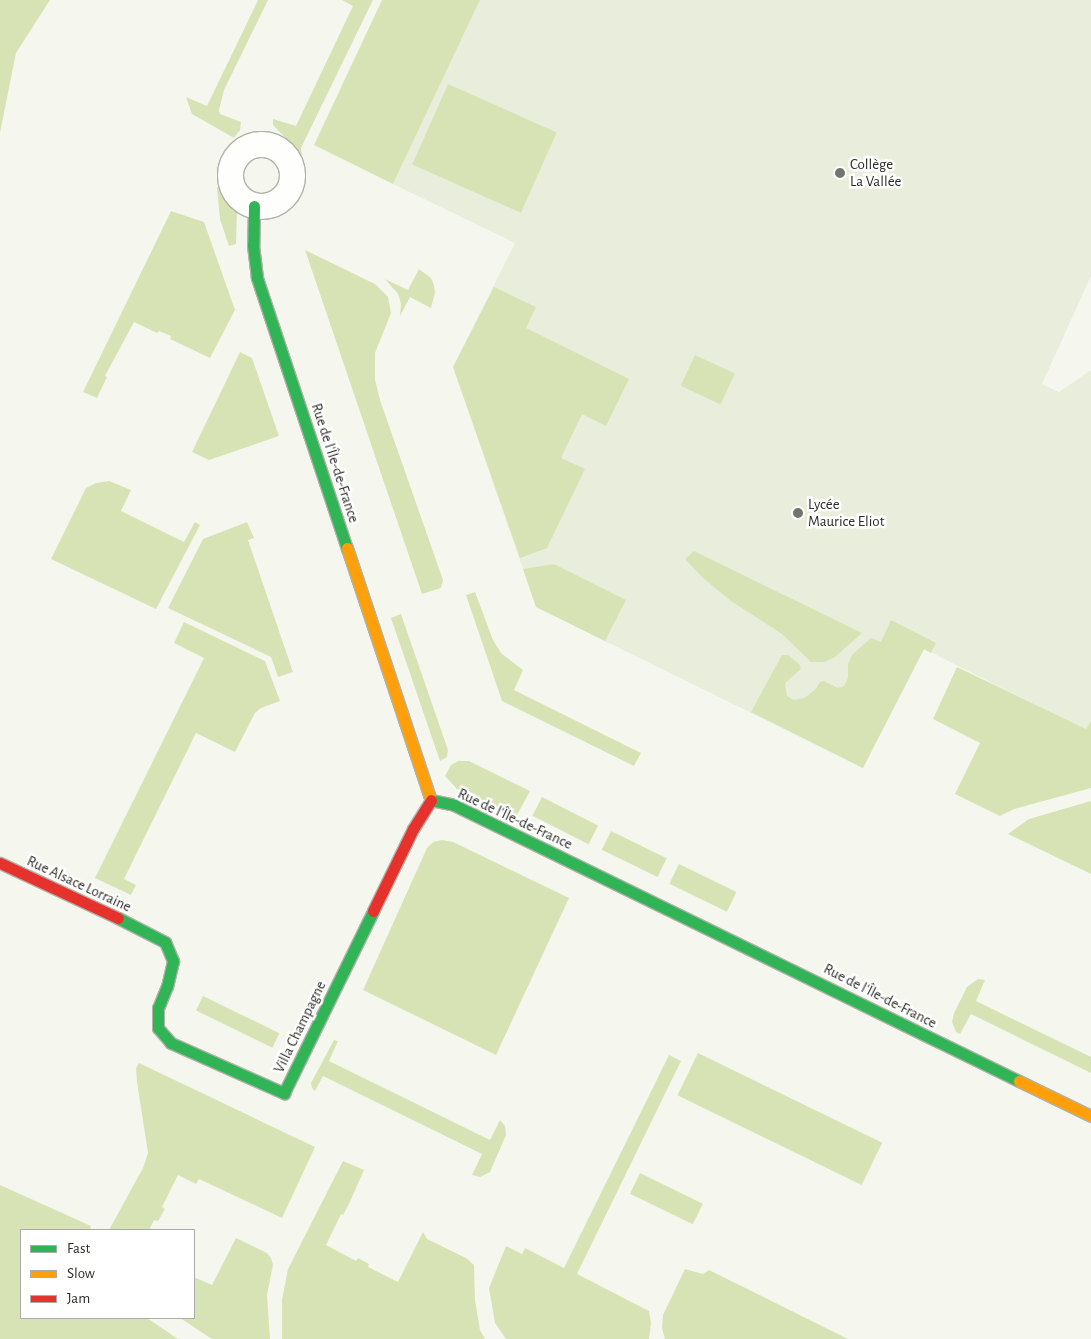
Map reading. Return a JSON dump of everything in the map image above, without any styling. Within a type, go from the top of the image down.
[{"type":"street","name":"Rue de l'Île-de-France","points":[[254,206],[253,245],[258,278],[431,800],[454,805],[1091,1116]]},
{"type":"street","name":"Villa Champagne","points":[[146,931],[165,942],[173,961],[167,986],[158,1008],[158,1028],[171,1043],[284,1093],[413,829],[431,800]]},
{"type":"street","name":"Rue Alsace Lorraine","points":[[0,863],[146,931]]},
{"type":"shaded area","points":[[480,0],[1091,0],[1091,276],[1042,384],[1059,392],[1091,370],[1091,721],[1087,730],[924,649],[863,768],[536,607],[453,367],[515,243],[393,184]]},
{"type":"green space","points":[[0,0],[50,0],[16,53],[0,133]]},
{"type":"green space","points":[[258,0],[268,0],[224,90],[219,110],[220,114],[241,122],[240,130],[234,138],[192,114],[186,97],[207,106]]},
{"type":"green space","points":[[342,0],[373,0],[301,148],[303,169],[293,146],[273,125],[273,119],[296,126],[353,6]]},
{"type":"green space","points":[[382,0],[480,0],[393,184],[314,145]]},
{"type":"green space","points":[[448,84],[557,132],[521,213],[412,164]]},
{"type":"green space","points":[[217,187],[221,187],[227,200],[237,211],[236,244],[229,246],[220,219]]},
{"type":"green space","points":[[171,211],[204,222],[235,310],[210,358],[170,339],[171,336],[159,331],[157,333],[134,322],[105,376],[107,377],[97,398],[83,392]]},
{"type":"green space","points":[[305,250],[375,284],[388,297],[391,313],[375,353],[375,379],[380,400],[443,580],[441,588],[422,594]]},
{"type":"green space","points":[[419,269],[431,278],[434,285],[435,293],[431,308],[410,297],[400,316],[401,303],[398,294],[385,279],[408,290]]},
{"type":"green space","points":[[494,287],[536,307],[526,328],[629,379],[606,426],[582,414],[561,458],[585,469],[547,548],[520,558],[453,367]]},
{"type":"green space","points":[[240,352],[252,358],[279,436],[209,460],[192,452]]},
{"type":"green space","points":[[695,355],[735,374],[721,404],[681,386]]},
{"type":"green space","points":[[109,481],[131,490],[121,511],[184,542],[195,522],[200,525],[156,609],[51,559],[86,488],[96,483]]},
{"type":"green space","points":[[247,522],[254,538],[248,540],[293,672],[278,677],[271,657],[168,608],[203,539]]},
{"type":"green space","points":[[694,551],[862,633],[835,657],[824,662],[811,662],[782,634],[731,601],[703,578],[685,559]]},
{"type":"green space","points":[[554,564],[626,600],[605,641],[536,607],[523,569]]},
{"type":"green space","points":[[475,592],[493,640],[501,653],[523,670],[514,690],[641,753],[634,766],[502,701],[466,595]]},
{"type":"green space","points":[[401,614],[448,750],[447,757],[440,761],[391,618]]},
{"type":"green space","points":[[891,620],[936,643],[931,653],[924,649],[863,768],[751,712],[782,655],[788,655],[799,664],[801,669],[785,683],[787,696],[794,700],[804,698],[815,690],[820,682],[824,681],[838,688],[844,686],[848,678],[848,664],[852,655],[871,638],[881,642]]},
{"type":"green space","points":[[184,622],[265,661],[280,701],[261,708],[255,713],[235,752],[196,733],[124,879],[136,885],[131,895],[95,878],[204,658],[174,643]]},
{"type":"green space","points":[[957,667],[1086,729],[1091,721],[1091,788],[1014,809],[1000,816],[955,794],[980,743],[933,719]]},
{"type":"green space","points":[[458,761],[469,761],[530,791],[516,817],[457,789],[445,776],[451,765]]},
{"type":"green space","points":[[542,797],[598,826],[589,844],[532,816]]},
{"type":"green space","points":[[1091,801],[1091,874],[1008,834],[1029,819]]},
{"type":"green space","points":[[611,831],[667,858],[658,877],[602,850]]},
{"type":"green space","points":[[442,840],[453,842],[569,898],[496,1055],[363,990],[427,848],[433,842]]},
{"type":"green space","points":[[679,864],[737,892],[727,912],[669,884]]},
{"type":"green space","points":[[978,979],[985,980],[976,1001],[1091,1057],[1091,1073],[971,1014],[960,1034],[956,1032],[952,1022],[954,1013],[967,987]]},
{"type":"green space","points":[[203,996],[279,1033],[272,1048],[196,1010]]},
{"type":"green space","points":[[334,1040],[338,1041],[329,1061],[490,1140],[500,1120],[505,1126],[506,1135],[490,1172],[480,1177],[472,1175],[482,1154],[323,1076],[315,1091],[311,1083]]},
{"type":"green space","points":[[698,1053],[882,1143],[862,1185],[677,1095]]},
{"type":"green space","points":[[669,1055],[681,1061],[577,1274],[649,1311],[651,1323],[649,1339],[506,1339],[495,1323],[489,1288],[506,1246],[522,1254],[525,1248],[564,1268]]},
{"type":"green space","points":[[139,1063],[315,1147],[282,1218],[199,1179],[196,1184],[178,1175],[162,1207],[165,1209],[158,1221],[154,1220],[150,1229],[110,1229],[143,1168],[148,1153],[136,1068]]},
{"type":"green space","points":[[343,1161],[364,1170],[349,1204],[343,1215],[341,1214],[326,1245],[356,1261],[358,1258],[369,1264],[368,1267],[398,1282],[423,1232],[427,1239],[466,1258],[474,1265],[475,1300],[480,1330],[485,1339],[282,1339],[282,1300],[288,1269]]},
{"type":"green space","points":[[640,1173],[703,1204],[693,1224],[630,1194]]},
{"type":"green space","points":[[0,1185],[91,1226],[90,1229],[20,1229],[20,1319],[148,1319],[178,1339],[0,1339]]},
{"type":"green space","points":[[236,1238],[267,1253],[273,1265],[267,1295],[270,1339],[212,1339],[182,1319],[195,1319],[195,1277],[212,1285]]},
{"type":"green space","points":[[685,1269],[703,1274],[709,1270],[848,1339],[665,1339],[662,1328],[663,1315]]},
{"type":"traffic: fast","points":[[254,206],[253,245],[257,278],[347,548]]},
{"type":"traffic: fast","points":[[431,800],[454,805],[1019,1081]]},
{"type":"traffic: fast","points":[[118,918],[165,942],[173,961],[167,986],[158,1008],[158,1028],[171,1043],[284,1093],[373,911]]},
{"type":"traffic: slow","points":[[347,548],[431,800]]},
{"type":"traffic: slow","points":[[1019,1081],[1091,1116]]},
{"type":"traffic: jam","points":[[373,911],[413,829],[431,800]]},
{"type":"traffic: jam","points":[[0,863],[118,918]]},
{"type":"place","name":"Collège La Vallée","points":[[840,173]]},
{"type":"place","name":"Lycée Maurice Eliot","points":[[798,513]]}]
